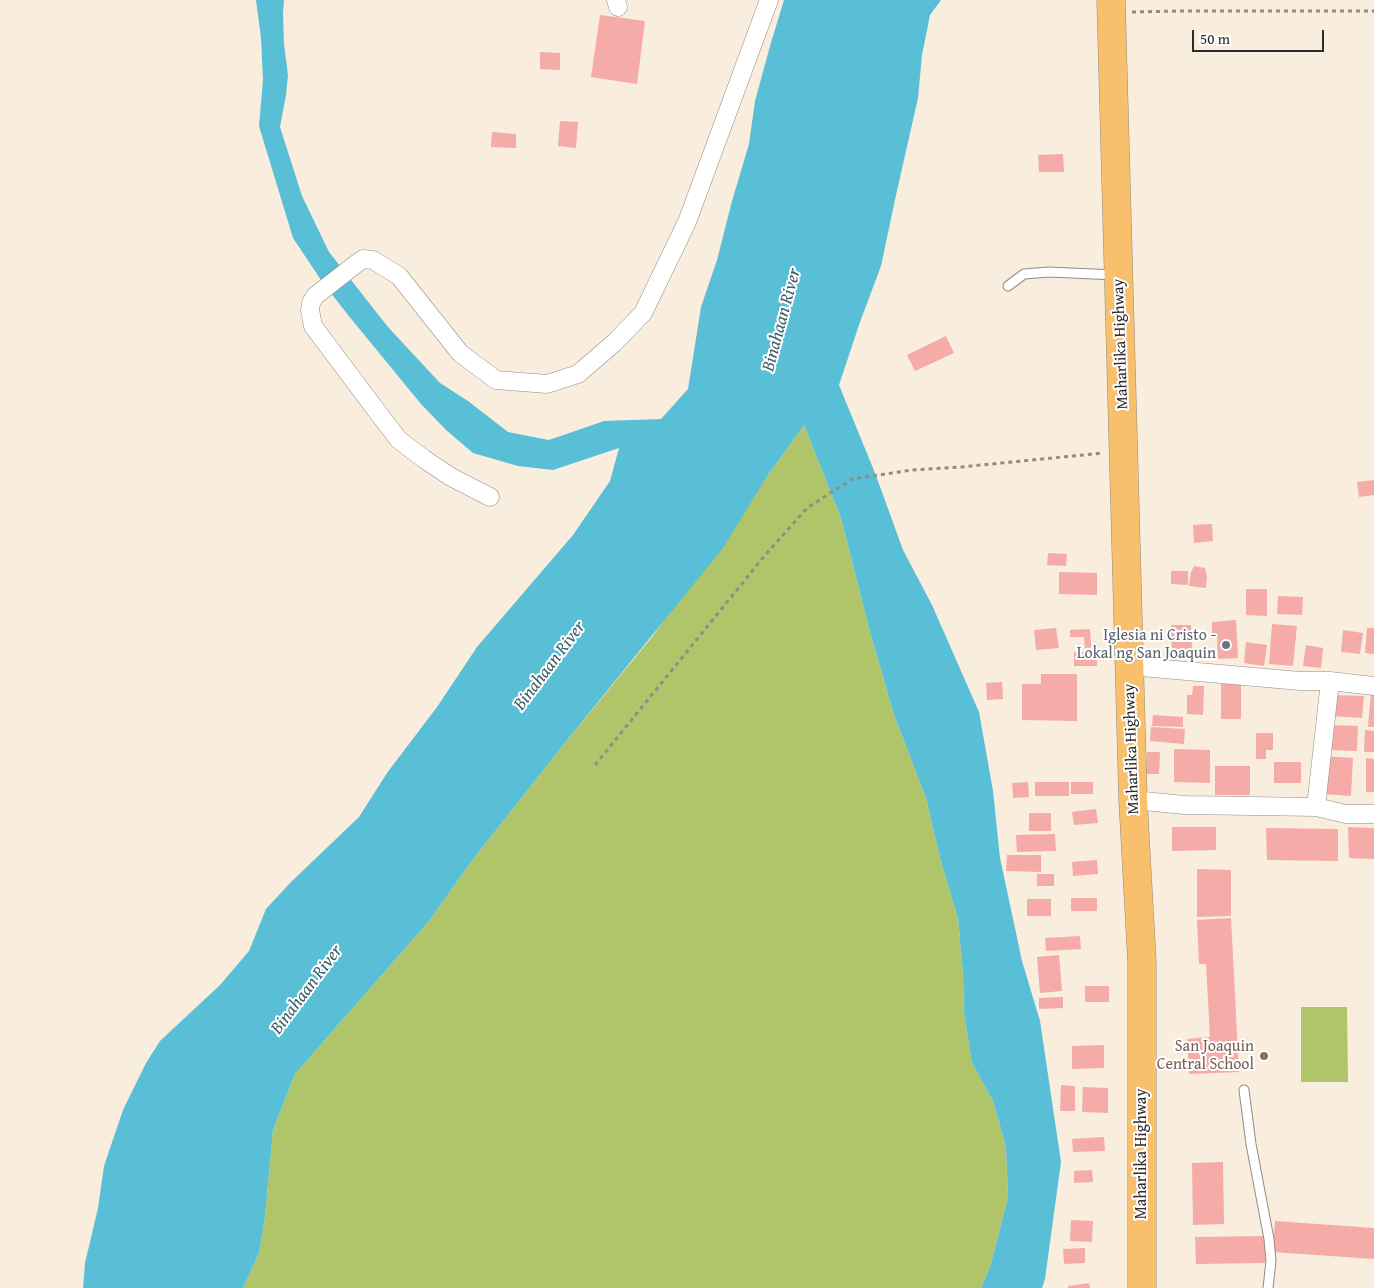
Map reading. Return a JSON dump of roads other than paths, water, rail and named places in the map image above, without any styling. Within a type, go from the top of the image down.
[{"type":"highway","name":"Maharlika Highway","points":[[1111,6],[1133,800],[1142,962],[1142,1288]]},
{"type":"street","points":[[490,497],[451,477],[399,440],[313,326],[310,310],[311,303],[315,296],[363,259],[373,260],[398,276],[460,354],[496,380],[547,384],[578,374],[614,343],[643,313],[687,222],[770,0]]},
{"type":"street","points":[[1130,666],[1374,686]]},
{"type":"street","points":[[1316,807],[1330,681]]},
{"type":"street","points":[[1133,800],[1184,805],[1316,807],[1346,814],[1374,814]]},
{"type":"lane","points":[[1008,286],[1024,274],[1049,272],[1119,275]]},
{"type":"lane","points":[[1244,1090],[1251,1144],[1269,1239],[1271,1261],[1268,1288]]},
{"type":"water","name":"Binahaan River","points":[[256,0],[284,0],[284,44],[288,75],[280,127],[302,196],[329,252],[388,327],[440,383],[468,401],[508,432],[549,440],[604,421],[661,419],[688,389],[701,307],[717,260],[749,144],[755,101],[784,0],[941,0],[930,15],[922,55],[918,98],[881,266],[839,385],[875,473],[903,550],[932,605],[979,712],[993,791],[1000,858],[1022,961],[1040,1021],[1061,1162],[1045,1279],[1042,1288],[981,1288],[990,1267],[1008,1198],[1006,1147],[993,1101],[972,1063],[964,1013],[963,973],[958,919],[940,858],[926,798],[894,715],[870,632],[841,518],[804,425],[766,478],[723,548],[474,858],[429,921],[295,1074],[273,1130],[265,1217],[259,1253],[243,1288],[83,1288],[85,1263],[98,1208],[104,1166],[123,1110],[146,1063],[160,1041],[220,985],[249,951],[266,909],[291,882],[359,817],[387,773],[437,707],[477,647],[573,535],[610,481],[619,448],[553,470],[518,466],[473,453],[446,430],[421,404],[348,315],[323,283],[293,238],[259,126],[263,80],[261,38]]},
{"type":"place","name":"Iglesia ni Cristo - Lokal ng San Joaquin","points":[[1226,645]]},
{"type":"place","name":"San Joaquin Central School","points":[[1264,1056]]}]
